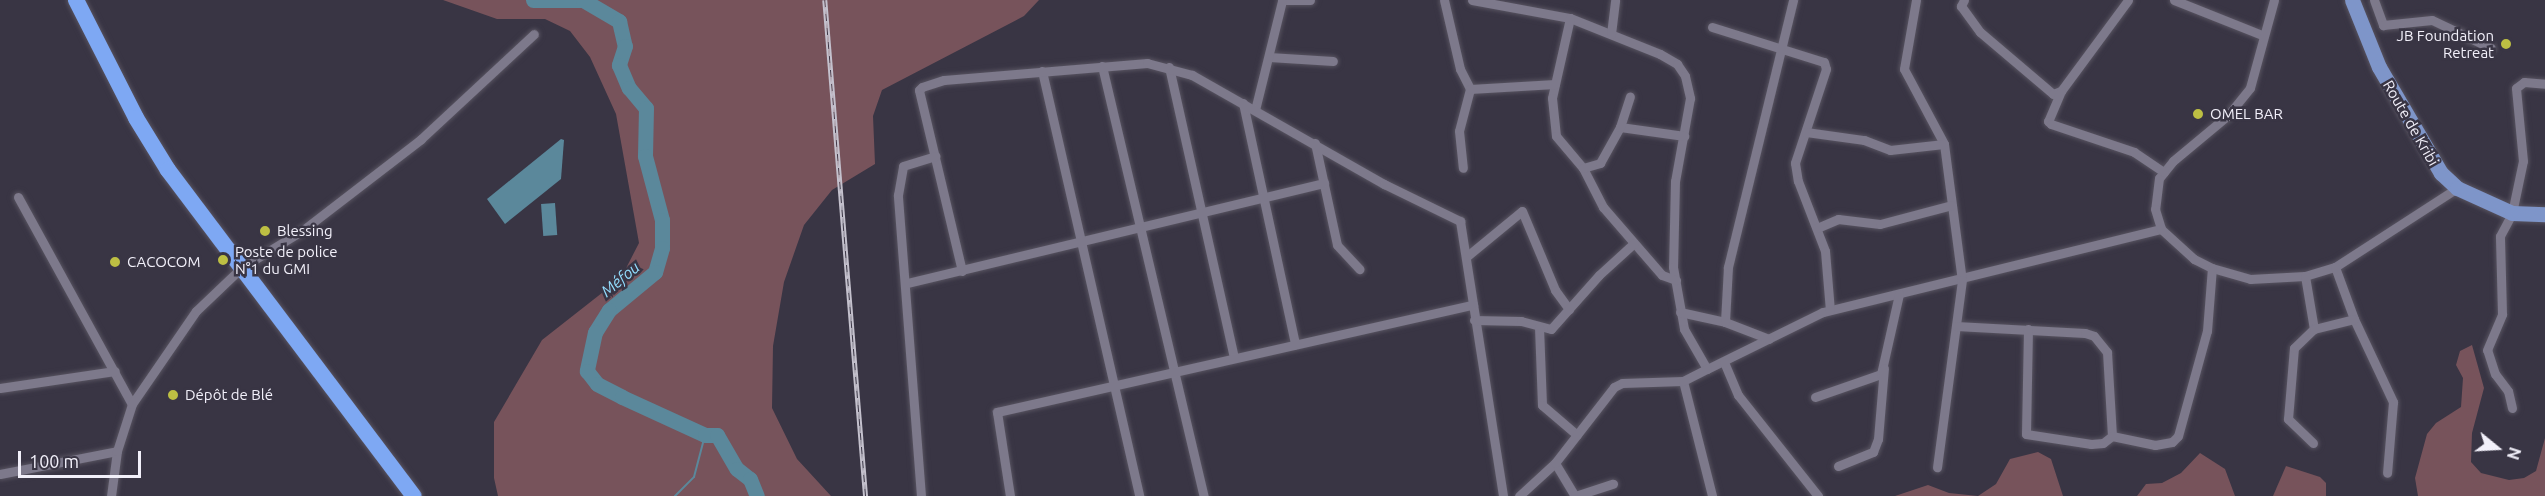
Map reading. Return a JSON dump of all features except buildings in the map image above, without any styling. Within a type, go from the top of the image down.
[{"type":"highway","points":[[76,0],[151,144],[241,268],[414,496]]},
{"type":"main road","name":"Route de Kribi","points":[[2352,0],[2365,40],[2422,147],[2457,188],[2512,213],[2545,214]]},
{"type":"street","points":[[1255,110],[1260,81],[1269,57],[1282,0],[1310,0]]},
{"type":"street","points":[[1444,0],[1460,69],[1470,88],[1459,131],[1463,168]]},
{"type":"street","points":[[1472,0],[1570,18],[1660,54],[1677,64],[1685,76],[1690,98],[1675,181],[1672,240],[1680,312],[1707,369]]},
{"type":"street","points":[[1611,34],[1615,0]]},
{"type":"street","points":[[1725,322],[1728,267],[1793,0]]},
{"type":"street","points":[[1916,0],[1904,69],[1944,144],[1962,280],[1937,467]]},
{"type":"street","points":[[1964,0],[1961,6],[1980,32],[2042,88],[2053,93],[2061,91]]},
{"type":"street","points":[[2128,0],[2061,91],[2048,121],[2051,124],[2134,152],[2164,172]]},
{"type":"street","points":[[2174,0],[2262,35]]},
{"type":"street","points":[[2274,0],[2262,35],[2250,88],[2227,116],[2164,172],[2156,195],[2161,229],[2194,259],[2212,268],[2250,279],[2305,276],[2336,267],[2457,188]]},
{"type":"street","points":[[2374,0],[2383,25],[2432,20],[2491,48]]},
{"type":"street","points":[[1570,18],[1555,84],[1556,136],[1583,168],[1598,200],[1662,275],[1676,280]]},
{"type":"street","points":[[1712,27],[1824,62],[1826,69],[1795,163],[1798,181],[1825,251],[1830,310]]},
{"type":"street","points":[[111,496],[117,451],[132,404],[196,311],[241,268],[303,230],[412,146],[534,34]]},
{"type":"street","points":[[1269,57],[1333,61]]},
{"type":"street","points":[[962,271],[919,90],[922,87],[944,80],[1102,66],[1147,63],[1169,67],[1243,103],[1384,184],[1455,217],[1464,229],[1474,320],[1503,496]]},
{"type":"street","points":[[1102,66],[1204,496]]},
{"type":"street","points":[[1169,67],[1234,358]]},
{"type":"street","points":[[1042,71],[1112,386],[1139,496]]},
{"type":"street","points":[[2512,408],[2508,391],[2495,375],[2487,350],[2502,314],[2499,241],[2512,213],[2523,161],[2516,88],[2524,81],[2545,84]]},
{"type":"street","points":[[1470,88],[1555,84]]},
{"type":"street","points":[[1583,168],[1600,163],[1620,127],[1630,97]]},
{"type":"street","points":[[1243,103],[1261,199],[1295,345]]},
{"type":"street","points":[[1620,127],[1684,136]]},
{"type":"street","points":[[1806,132],[1864,140],[1890,150],[1944,144]]},
{"type":"street","points":[[1315,143],[1337,245],[1359,269]]},
{"type":"street","points":[[921,496],[898,177],[907,162],[935,156]]},
{"type":"street","points":[[907,283],[1324,183]]},
{"type":"street","points":[[18,197],[132,404]]},
{"type":"street","points":[[1817,228],[1838,219],[1880,224],[1952,205]]},
{"type":"street","points":[[1466,257],[1522,211],[1555,290],[1569,309]]},
{"type":"street","points":[[1519,496],[1555,463],[1614,387],[1622,383],[1683,381],[1724,362],[1734,353],[1830,310],[1962,280],[2161,229]]},
{"type":"street","points":[[1474,320],[1521,321],[1551,329],[1634,243]]},
{"type":"street","points":[[2336,267],[2354,319],[2393,402],[2387,473]]},
{"type":"street","points":[[2028,328],[2026,434],[2091,444],[2103,443],[2112,436],[2155,445],[2172,442],[2178,436],[2207,331],[2212,268]]},
{"type":"street","points":[[2305,276],[2314,330]]},
{"type":"street","points":[[1838,466],[1873,452],[1878,439],[1884,366],[1899,294]]},
{"type":"street","points":[[1010,496],[997,412],[1473,305]]},
{"type":"street","points":[[1680,312],[1725,322],[1769,339]]},
{"type":"street","points":[[2313,443],[2288,420],[2294,348],[2314,330],[2354,319]]},
{"type":"street","points":[[1956,326],[2028,328],[2085,333],[2100,342],[2107,352],[2112,436]]},
{"type":"street","points":[[1539,327],[1542,405],[1577,435]]},
{"type":"street","points":[[1724,362],[1738,395],[1818,496]]},
{"type":"street","points":[[1815,397],[1876,378],[1884,366]]},
{"type":"street","points":[[0,388],[115,371]]},
{"type":"street","points":[[1683,381],[1712,496]]},
{"type":"street","points":[[0,474],[117,451]]},
{"type":"street","points":[[1555,463],[1575,496],[1613,484]]},
{"type":"shaded area","points":[[443,0],[1039,0],[1024,16],[882,90],[873,116],[875,164],[832,190],[804,225],[784,282],[773,346],[772,408],[797,459],[831,496],[498,496],[494,478],[494,422],[542,340],[621,278],[639,243],[616,114],[590,57],[570,31],[545,19],[497,19]]},
{"type":"shaded area","points":[[2472,345],[2484,388],[2472,433],[2471,462],[2481,473],[2509,480],[2524,478],[2536,471],[2545,438],[2545,496],[2418,496],[2415,478],[2427,434],[2436,423],[2461,407],[2463,378],[2456,365],[2460,351]]},
{"type":"shaded area","points":[[2038,452],[2051,459],[2063,496],[1978,496],[1996,484],[2010,459]]},
{"type":"shaded area","points":[[2200,453],[2225,469],[2235,496],[2137,496],[2146,484],[2162,483],[2181,473]]},
{"type":"shaded area","points":[[2286,466],[2320,477],[2326,483],[2326,496],[2273,496]]},
{"type":"shaded area","points":[[1928,485],[1949,493],[1978,496],[1895,496]]},
{"type":"water","points":[[561,139],[564,140],[561,179],[505,224],[487,199]]},
{"type":"water","points":[[555,203],[557,235],[543,236],[541,204]]},
{"type":"waterway","name":"Méfou","points":[[533,0],[583,0],[619,21],[625,46],[619,65],[629,88],[646,108],[645,156],[662,220],[662,248],[655,272],[609,310],[595,332],[587,371],[597,384],[622,397],[705,435],[717,435],[737,469],[750,479],[757,496]]},
{"type":"waterway","points":[[675,496],[694,477],[705,435]]},
{"type":"railway","points":[[825,0],[866,496]]},
{"type":"place","name":"JB Foundation Retreat","points":[[2506,44]]},
{"type":"place","name":"OMEL BAR","points":[[2198,114]]},
{"type":"place","name":"Blessing","points":[[265,231]]},
{"type":"place","name":"Poste de police N°1 du GMI","points":[[223,260]]},
{"type":"place","name":"CACOCOM","points":[[115,262]]},
{"type":"place","name":"Dépôt de Blé","points":[[173,395]]}]
